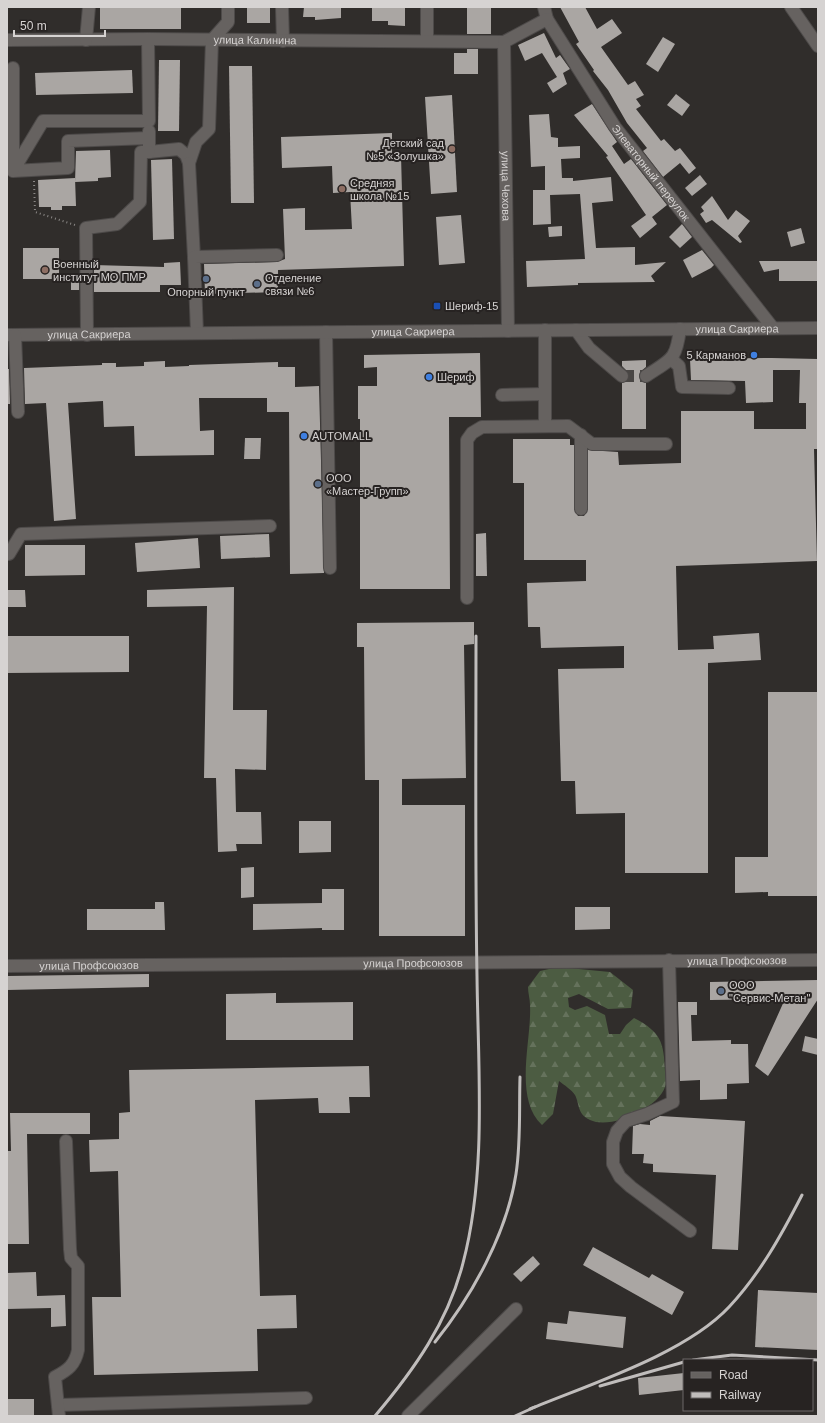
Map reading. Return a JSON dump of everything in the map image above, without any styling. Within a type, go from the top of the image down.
[{"type":"street","points":[[86,40],[89,7]]},
{"type":"street","points":[[189,163],[196,142],[209,129],[212,40],[228,22],[228,7]]},
{"type":"street","points":[[282,7],[283,41]]},
{"type":"street","points":[[427,7],[427,41]]},
{"type":"street","name":"Элеваторный переулок","points":[[544,7],[547,19],[615,127],[773,328]]},
{"type":"street","points":[[791,7],[818,46]]},
{"type":"street","points":[[504,42],[547,19]]},
{"type":"street","points":[[148,39],[149,152]]},
{"type":"street","name":"улица Калинина","points":[[7,40],[148,39],[504,42]]},
{"type":"street","name":"улица Чехова","points":[[504,42],[508,330]]},
{"type":"street","points":[[10,171],[13,68]]},
{"type":"street","points":[[10,171],[43,121],[149,121]]},
{"type":"street","points":[[10,171],[68,168],[68,142],[149,138]]},
{"type":"street","points":[[87,335],[86,228],[117,224],[140,202],[141,152],[179,149],[186,155],[189,163],[197,333]]},
{"type":"street","points":[[194,257],[277,255]]},
{"type":"street","name":"улица Сакриера","points":[[11,335],[818,328]]},
{"type":"street","points":[[646,376],[671,359],[678,348],[680,329]]},
{"type":"street","points":[[545,330],[545,426]]},
{"type":"street","points":[[576,330],[589,348],[622,376]]},
{"type":"street","points":[[326,332],[330,568]]},
{"type":"street","points":[[11,335],[18,412]]},
{"type":"street","points":[[671,359],[679,366],[682,387],[729,388]]},
{"type":"street","points":[[502,395],[545,394]]},
{"type":"street","points":[[467,598],[467,440],[472,433],[482,427],[568,426],[592,444],[666,444]]},
{"type":"street","points":[[581,435],[582,509]]},
{"type":"street","points":[[7,554],[10,554],[22,534],[270,526]]},
{"type":"street","points":[[669,960],[673,1102],[648,1114],[626,1121],[617,1131],[613,1142],[612,1153],[613,1164],[620,1177],[690,1231]]},
{"type":"street","name":"улица Профсоюзов","points":[[7,966],[818,960]]},
{"type":"street","points":[[66,1141],[70,1249],[71,1258],[78,1266],[78,1350],[75,1362],[67,1371],[55,1377],[58,1410],[306,1398]]},
{"type":"street","points":[[408,1416],[516,1309]]},
{"type":"path","points":[[34,170],[35,212],[86,228]]},
{"type":"green space","points":[[558,967],[610,972],[633,990],[631,1008],[608,1009],[579,994],[568,998],[569,1007],[575,1010],[587,1006],[605,1015],[609,1034],[620,1034],[626,1025],[634,1018],[655,1033],[662,1045],[664,1053],[666,1085],[661,1095],[644,1109],[633,1115],[610,1122],[590,1120],[581,1112],[574,1093],[559,1081],[553,1114],[542,1125],[533,1114],[528,1100],[526,1084],[530,1019],[528,987],[540,971]]},
{"type":"building","points":[[247,7],[270,7],[270,23],[247,23]]},
{"type":"building","points":[[304,7],[341,7],[341,18],[315,20],[315,17],[303,17]]},
{"type":"building","points":[[405,7],[405,26],[388,25],[388,21],[372,21],[372,8]]},
{"type":"building","points":[[467,7],[491,7],[491,34],[467,34]]},
{"type":"building","points":[[560,7],[585,7],[597,29],[612,19],[622,33],[601,47],[628,85],[635,81],[644,95],[636,99],[641,106],[636,109],[661,141],[664,139],[675,151],[680,148],[696,168],[689,174],[680,163],[663,177],[643,151],[647,148],[627,123],[608,90],[593,71],[594,70],[576,44],[579,42]]},
{"type":"building","points":[[100,8],[181,8],[181,29],[100,29]]},
{"type":"building","points":[[544,33],[556,58],[560,55],[570,69],[563,73],[567,84],[553,93],[547,83],[557,77],[542,53],[525,61],[518,45]]},
{"type":"building","points":[[663,37],[675,44],[658,72],[646,64]]},
{"type":"building","points":[[467,49],[478,49],[478,74],[454,74],[454,53],[467,53]]},
{"type":"building","points":[[159,60],[180,60],[179,131],[158,131]]},
{"type":"building","points":[[229,66],[252,66],[254,203],[231,203]]},
{"type":"building","points":[[132,70],[133,93],[36,95],[35,73]]},
{"type":"building","points":[[676,94],[690,105],[682,116],[667,105]]},
{"type":"building","points":[[452,95],[457,192],[431,194],[425,97]]},
{"type":"building","points":[[592,104],[617,142],[612,146],[624,164],[631,159],[667,205],[652,217],[657,224],[640,238],[631,226],[646,215],[606,157],[608,156],[574,115]]},
{"type":"building","points":[[549,114],[551,137],[558,138],[558,147],[580,146],[580,158],[561,159],[562,178],[573,178],[573,181],[611,177],[613,201],[592,203],[596,248],[635,247],[635,265],[666,262],[651,276],[655,282],[578,283],[578,285],[527,287],[526,261],[585,259],[580,194],[550,195],[551,224],[533,225],[533,190],[545,190],[545,166],[531,167],[529,115]]},
{"type":"building","name":"Средняя школа №15","points":[[392,133],[392,155],[401,155],[404,266],[278,270],[278,292],[205,294],[204,264],[277,262],[285,259],[283,209],[305,208],[305,230],[352,229],[350,192],[333,193],[332,166],[282,168],[281,137]]},
{"type":"building","points":[[110,150],[111,177],[98,178],[98,181],[75,182],[76,151]]},
{"type":"building","points":[[172,159],[174,239],[153,240],[151,160]]},
{"type":"building","points":[[700,175],[707,184],[692,196],[685,188]]},
{"type":"building","points":[[75,178],[76,206],[62,206],[62,210],[51,210],[51,207],[39,207],[38,180]]},
{"type":"building","points":[[712,196],[728,220],[736,210],[750,221],[738,236],[742,242],[740,243],[712,220],[706,223],[700,214],[704,211],[701,207]]},
{"type":"building","points":[[461,215],[465,263],[439,265],[436,217]]},
{"type":"building","points":[[682,224],[692,237],[680,248],[669,237]]},
{"type":"building","points":[[562,226],[562,236],[549,237],[548,227]]},
{"type":"building","points":[[801,228],[805,243],[791,247],[787,232]]},
{"type":"building","points":[[23,248],[59,248],[59,279],[23,279]]},
{"type":"building","points":[[702,250],[714,265],[692,278],[683,260]]},
{"type":"building","points":[[759,261],[818,261],[818,281],[779,281],[779,269],[764,272]]},
{"type":"building","points":[[180,262],[181,285],[160,285],[160,292],[94,292],[94,265],[164,267],[164,263]]},
{"type":"building","points":[[71,279],[79,279],[79,290],[71,290]]},
{"type":"building","points":[[480,353],[481,417],[449,417],[450,589],[360,589],[360,419],[358,419],[358,386],[377,386],[377,367],[364,368],[364,355]]},
{"type":"building","points":[[690,359],[818,359],[818,449],[814,449],[817,561],[676,566],[678,650],[714,649],[713,636],[759,633],[761,660],[708,663],[708,873],[625,873],[625,813],[576,814],[575,781],[561,781],[558,669],[624,668],[624,646],[541,648],[540,627],[528,627],[527,583],[586,581],[586,560],[524,560],[524,483],[513,483],[513,439],[570,439],[570,445],[574,445],[574,509],[578,516],[584,516],[588,509],[588,450],[618,452],[619,465],[681,463],[681,411],[754,411],[754,429],[806,429],[806,403],[799,403],[800,370],[773,370],[773,402],[746,403],[745,381],[691,380]]},
{"type":"building","points":[[646,360],[646,367],[640,372],[639,376],[640,380],[646,383],[646,429],[622,429],[622,383],[627,381],[629,377],[627,371],[622,366],[622,361]]},
{"type":"building","points":[[165,361],[165,367],[278,362],[278,367],[295,367],[295,387],[319,386],[324,573],[290,574],[289,412],[267,412],[267,398],[199,398],[200,431],[214,430],[214,455],[135,456],[134,426],[104,427],[103,401],[68,403],[76,519],[54,521],[46,403],[25,404],[24,368],[102,365],[102,363],[116,363],[116,367],[144,366],[144,362]]},
{"type":"building","points":[[7,369],[9,369],[10,404],[7,404]]},
{"type":"building","points":[[245,438],[261,438],[260,459],[244,459]]},
{"type":"building","points":[[486,533],[487,576],[476,576],[476,534]]},
{"type":"building","points":[[269,534],[270,557],[221,559],[220,536]]},
{"type":"building","points":[[198,538],[200,568],[137,572],[135,543]]},
{"type":"building","points":[[25,545],[85,545],[85,575],[25,576]]},
{"type":"building","points":[[234,587],[233,710],[267,710],[266,770],[235,769],[236,812],[261,812],[262,844],[236,844],[237,851],[218,852],[216,778],[204,778],[207,606],[147,607],[147,590]]},
{"type":"building","points":[[7,590],[25,590],[26,607],[7,607]]},
{"type":"building","points":[[474,622],[474,644],[464,645],[466,778],[402,779],[402,805],[465,805],[465,936],[379,936],[379,780],[365,780],[364,647],[357,647],[357,623]]},
{"type":"building","points":[[7,636],[129,636],[129,672],[7,673]]},
{"type":"building","points":[[768,692],[818,692],[818,896],[768,896],[768,892],[735,893],[735,857],[768,857]]},
{"type":"building","points":[[299,821],[331,821],[331,852],[299,853]]},
{"type":"building","points":[[254,867],[254,897],[241,898],[241,868]]},
{"type":"building","points":[[322,889],[344,889],[344,930],[322,930],[322,928],[253,930],[253,904],[322,903]]},
{"type":"building","points":[[155,902],[164,902],[165,930],[87,930],[87,909],[155,909]]},
{"type":"building","points":[[575,907],[610,907],[610,929],[575,930]]},
{"type":"building","points":[[149,974],[149,987],[7,990],[7,976]]},
{"type":"building","points":[[818,980],[818,999],[768,1076],[755,1066],[785,999],[710,1000],[710,982]]},
{"type":"building","points":[[276,993],[276,1003],[353,1002],[353,1040],[226,1040],[226,994]]},
{"type":"building","points":[[678,1002],[697,1002],[697,1015],[691,1015],[692,1041],[731,1040],[731,1044],[748,1044],[749,1083],[727,1084],[727,1099],[700,1100],[700,1080],[680,1081]]},
{"type":"building","points":[[805,1036],[818,1039],[818,1055],[802,1051]]},
{"type":"building","points":[[369,1066],[370,1097],[349,1097],[350,1113],[319,1113],[318,1098],[255,1100],[260,1296],[296,1295],[297,1328],[257,1329],[258,1371],[94,1375],[92,1297],[121,1297],[118,1171],[90,1172],[89,1140],[119,1139],[119,1113],[130,1112],[129,1070]]},
{"type":"building","points":[[10,1113],[90,1113],[90,1134],[27,1134],[29,1244],[7,1244],[7,1151],[11,1151]]},
{"type":"building","points":[[660,1116],[745,1121],[738,1250],[712,1249],[716,1175],[653,1172],[653,1164],[643,1163],[644,1154],[632,1154],[633,1126],[640,1124],[650,1125],[650,1121]]},
{"type":"building","points":[[593,1247],[649,1278],[652,1274],[684,1292],[672,1315],[583,1265]]},
{"type":"building","points":[[533,1256],[540,1264],[521,1282],[513,1274]]},
{"type":"building","points":[[36,1272],[37,1296],[65,1295],[66,1326],[51,1327],[51,1308],[7,1309],[7,1273]]},
{"type":"building","points":[[758,1290],[818,1293],[818,1350],[755,1347]]},
{"type":"building","points":[[569,1311],[626,1317],[623,1348],[546,1339],[548,1322],[567,1324]]},
{"type":"building","points":[[683,1373],[683,1390],[639,1395],[638,1378]]},
{"type":"building","points":[[7,1399],[34,1399],[34,1416],[7,1416]]},
{"type":"tunnel","points":[[622,376],[646,376]]},
{"type":"railway","points":[[375,1416],[416,1363],[439,1325],[457,1285],[471,1228],[478,1157],[479,1120],[476,891],[476,636]]},
{"type":"railway","points":[[435,1342],[449,1324],[475,1284],[505,1219],[518,1162],[520,1077]]},
{"type":"railway","points":[[530,1409],[636,1366],[688,1339],[710,1324],[729,1307],[751,1281],[787,1224],[802,1195]]},
{"type":"railway","points":[[701,1359],[732,1355],[801,1359]]},
{"type":"railway","points":[[813,1360],[818,1360]]},
{"type":"railway","points":[[600,1386],[683,1362]]},
{"type":"railway","points":[[515,1416],[535,1407]]},
{"type":"place","name":"Детский сад №5 «Золушка»","points":[[452,149]]},
{"type":"place","name":"Средняя школа №15","points":[[342,189]]},
{"type":"place","name":"Военный институт МО ПМР","points":[[45,270]]},
{"type":"place","name":"Опорный пункт","points":[[206,279]]},
{"type":"place","name":"Отделение связи №6","points":[[257,284]]},
{"type":"place","name":"Шериф-15","points":[[437,306]]},
{"type":"place","name":"5 Карманов","points":[[754,355]]},
{"type":"place","name":"Шериф","points":[[429,377]]},
{"type":"place","name":"AUTOMALL","points":[[304,436]]},
{"type":"place","name":"ООО «Мастер-Групп»","points":[[318,484]]},
{"type":"place","name":"ООО \"Сервис-Метан\"","points":[[721,991]]}]
